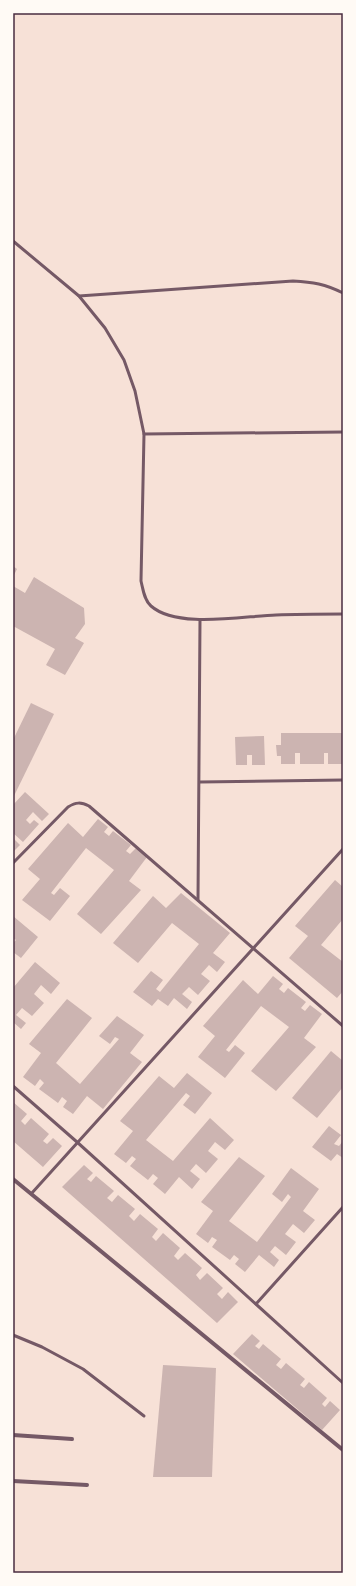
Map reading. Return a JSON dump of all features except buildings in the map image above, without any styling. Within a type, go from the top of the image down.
[{"type":"street","points":[[13,1179],[343,1450]]},
{"type":"street","points":[[13,1435],[72,1440]]},
{"type":"street","points":[[13,1481],[87,1485]]},
{"type":"lane","points":[[13,241],[79,296],[105,328],[124,360],[135,391],[144,434],[141,581],[144,594],[150,606],[169,616],[200,620],[276,615],[343,614]]},
{"type":"lane","points":[[79,296],[293,281],[312,282],[329,286],[343,293]]},
{"type":"lane","points":[[144,434],[343,432]]},
{"type":"lane","points":[[198,900],[200,620]]},
{"type":"lane","points":[[200,782],[343,780]]},
{"type":"lane","points":[[13,863],[68,806],[74,803],[82,803],[89,806],[343,1026]]},
{"type":"lane","points":[[31,1194],[343,849]]},
{"type":"lane","points":[[13,1086],[343,1383]]},
{"type":"lane","points":[[256,1304],[343,1207]]},
{"type":"lane","points":[[13,1335],[42,1347],[83,1369],[144,1416]]}]
